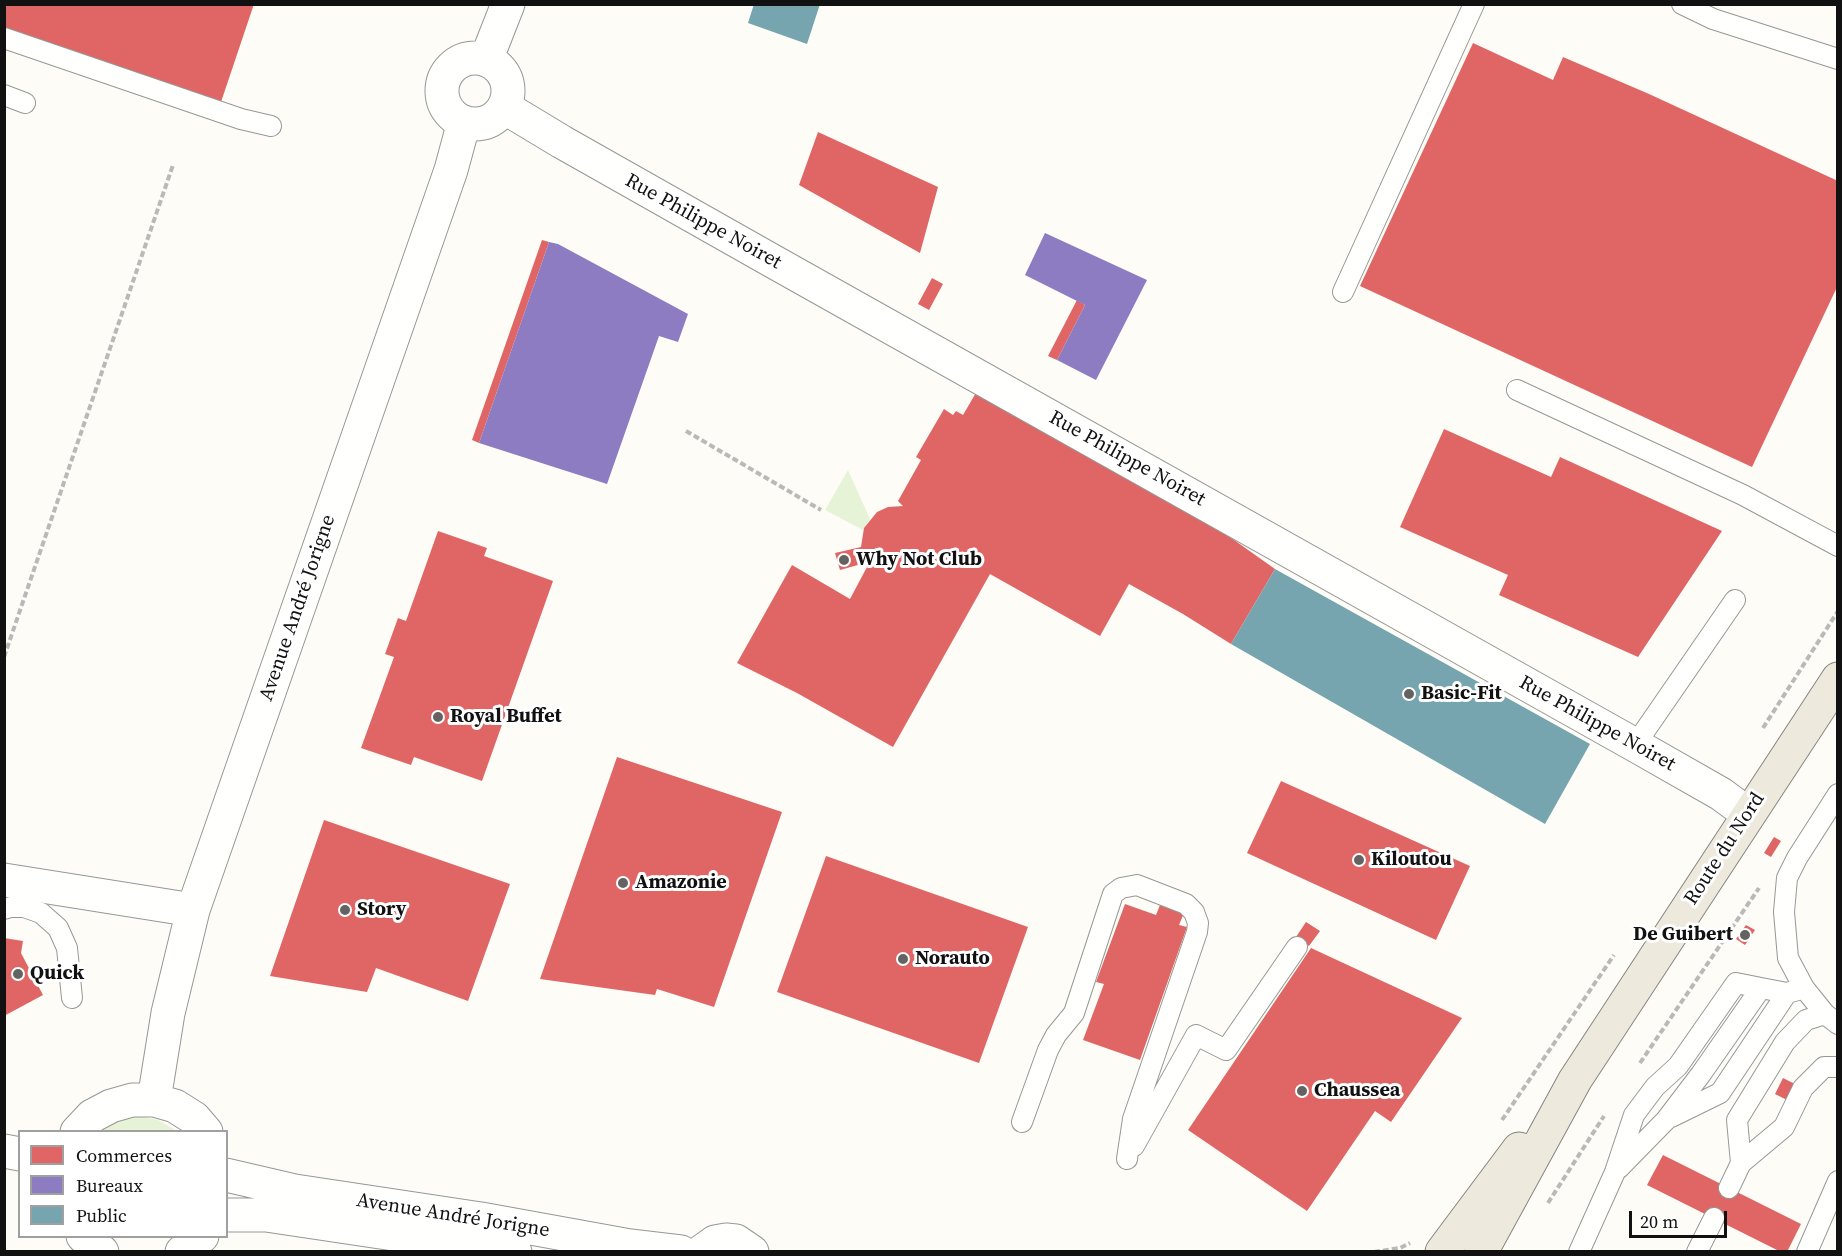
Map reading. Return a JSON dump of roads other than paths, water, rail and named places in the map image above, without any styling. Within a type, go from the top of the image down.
[{"type":"main road","name":"Route du Nord","points":[[1481,1251],[1575,1080],[1838,679]]},
{"type":"main road","name":"Route du Nord","points":[[1442,1251],[1500,1172],[1575,1080]]},
{"type":"street","points":[[486,60],[508,4]]},
{"type":"street","points":[[469,58],[486,60],[494,64],[506,79],[507,98],[504,107],[497,116],[487,122],[476,124],[464,122],[450,113],[445,105],[442,88],[447,72],[460,61],[469,58]]},
{"type":"street","name":"Rue Philippe Noiret","points":[[504,107],[562,142],[1716,792],[1748,814]]},
{"type":"street","name":"Avenue André Jorigne","points":[[154,1100],[168,1013],[193,910],[451,170],[464,122]]},
{"type":"street","points":[[4,880],[193,910]]},
{"type":"street","points":[[78,1130],[92,1116],[111,1106],[132,1100],[154,1100],[175,1106],[194,1118],[205,1130]]},
{"type":"street","name":"Avenue André Jorigne","points":[[228,1175],[295,1191],[481,1219],[630,1246],[681,1251]]},
{"type":"street","name":"Avenue André Jorigne","points":[[228,1215],[266,1215],[515,1251]]},
{"type":"street","points":[[86,1238],[102,1251]]},
{"type":"street","points":[[182,1251],[199,1238]]},
{"type":"street","points":[[701,1251],[715,1242],[726,1240],[736,1241],[752,1251]]},
{"type":"lane","points":[[1342,292],[1474,4]]},
{"type":"lane","points":[[1682,4],[1713,19],[1838,59]]},
{"type":"lane","points":[[4,38],[241,119],[271,126]]},
{"type":"lane","points":[[4,95],[25,102]]},
{"type":"lane","points":[[1517,390],[1743,495],[1838,546]]},
{"type":"lane","points":[[1635,746],[1735,600]]},
{"type":"lane","points":[[1666,1120],[1720,1093],[1795,991],[1788,958],[1784,912],[1787,878],[1797,858],[1838,794]]},
{"type":"lane","points":[[1023,1122],[1048,1050],[1056,1035],[1074,1013],[1113,894],[1121,888],[1137,885],[1186,904],[1194,912],[1198,923],[1197,932],[1133,1119],[1127,1159],[1196,1035],[1226,1050],[1297,947]]},
{"type":"lane","points":[[4,909],[24,908],[40,913],[58,928],[67,948],[72,998]]},
{"type":"lane","points":[[1579,1251],[1615,1173],[1635,1115],[1655,1087],[1678,1066],[1737,983],[1795,991],[1831,1019]]},
{"type":"lane","points":[[1615,1173],[1666,1120],[1761,988]]},
{"type":"lane","points":[[1742,1163],[1737,1120],[1785,1042],[1806,1020],[1831,1019]]},
{"type":"lane","points":[[1729,1188],[1742,1163],[1784,1127],[1803,1088],[1824,1067],[1838,1067]]},
{"type":"lane","points":[[1807,1251],[1838,1181]]},
{"type":"lane","points":[[1697,1251],[1714,1218]]},
{"type":"place","name":"Why Not Club","points":[[844,560]]},
{"type":"place","name":"Basic-Fit","points":[[1409,694]]},
{"type":"place","name":"Royal Buffet","points":[[438,717]]},
{"type":"place","name":"Kiloutou","points":[[1359,860]]},
{"type":"place","name":"Amazonie","points":[[623,883]]},
{"type":"place","name":"Story","points":[[345,910]]},
{"type":"place","name":"De Guibert","points":[[1745,935]]},
{"type":"place","name":"Norauto","points":[[903,959]]},
{"type":"place","name":"Quick","points":[[18,974]]},
{"type":"place","name":"Chaussea","points":[[1302,1091]]}]
